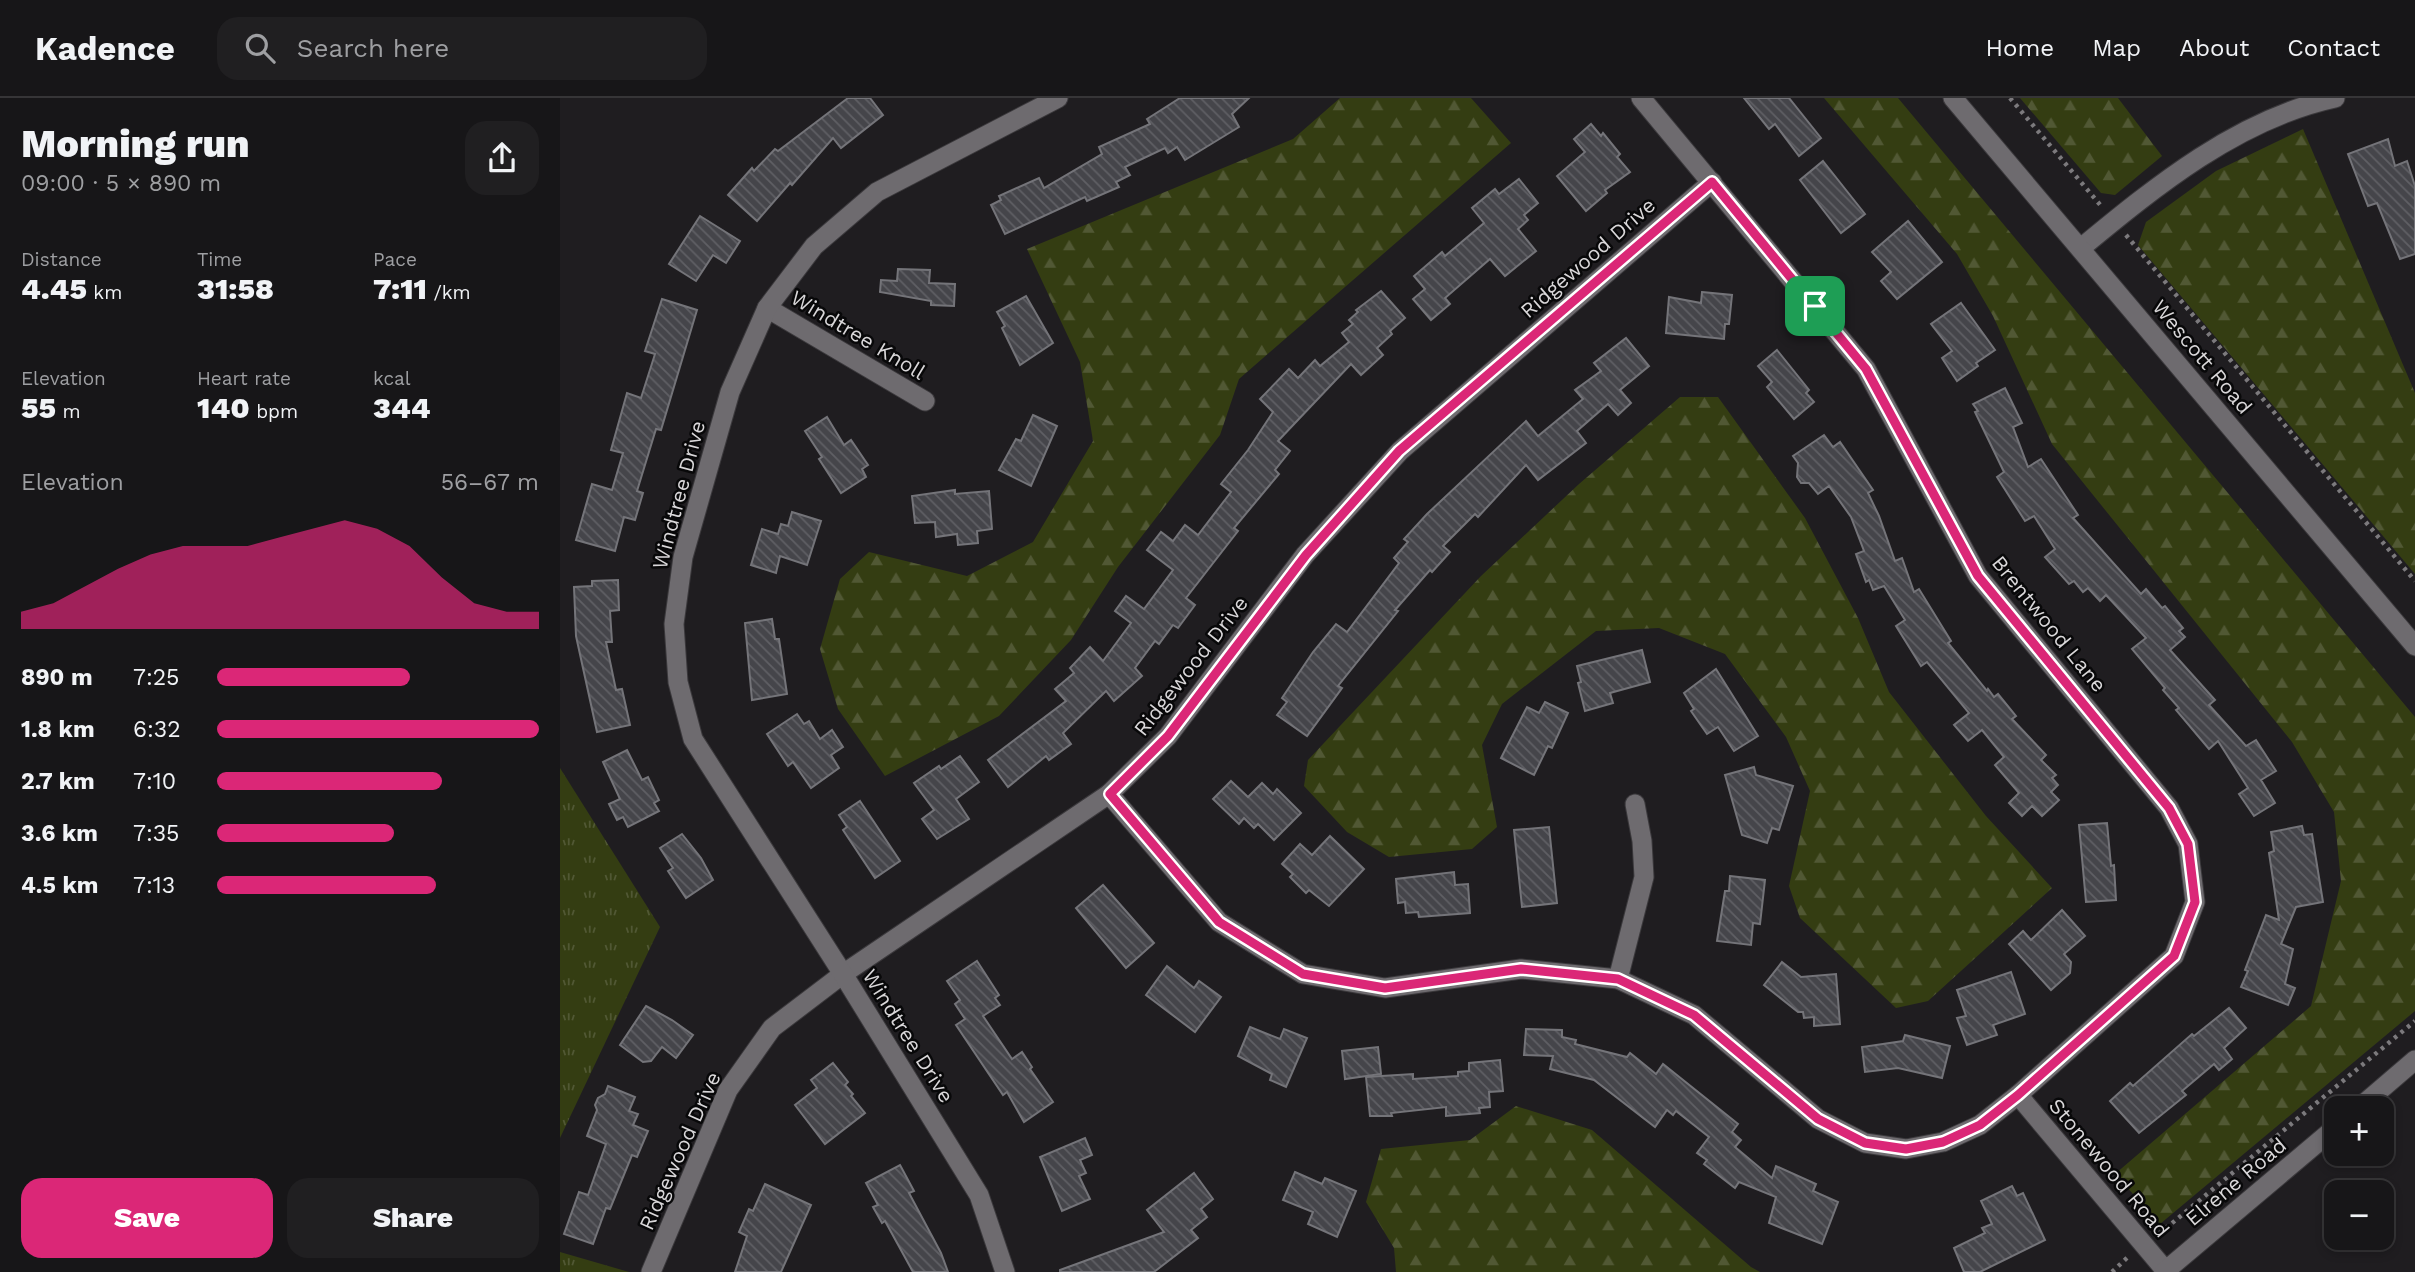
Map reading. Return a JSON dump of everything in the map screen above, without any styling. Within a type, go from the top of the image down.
[{"type":"street","name":"Windtree Drive","points":[[1005,1272],[979,1195],[843,974],[693,739],[678,682],[674,624],[682,557],[730,392],[767,307],[814,246],[877,192],[1059,98]]},
{"type":"street","name":"Brentwood Lane","points":[[1641,98],[1866,369],[1978,576],[2169,808],[2188,844],[2195,902],[2174,956],[2018,1095]]},
{"type":"street","name":"Wescott Road","points":[[1953,98],[2415,646]]},
{"type":"street","points":[[2081,248],[2186,167],[2228,140],[2305,101],[2335,98]]},
{"type":"street","name":"Ridgewood Drive","points":[[651,1272],[728,1090],[772,1028],[843,974],[1110,794],[1168,736],[1306,555],[1399,451],[1712,182]]},
{"type":"street","name":"Windtree Knoll","points":[[767,307],[925,401]]},
{"type":"street","name":"Stonewood Road","points":[[1110,794],[1219,922],[1303,974],[1385,988],[1521,969],[1618,979],[1694,1015],[1818,1119],[1865,1143],[1906,1149],[1943,1142],[1980,1125],[2018,1095],[2165,1271]]},
{"type":"street","points":[[1618,979],[1644,877],[1642,841],[1635,804]]},
{"type":"street","points":[[2373,1096],[2415,1060]]},
{"type":"street","name":"Elrene Road","points":[[2165,1271],[2324,1137]]},
{"type":"path","points":[[2010,98],[2415,581]]},
{"type":"path","points":[[2112,1272],[2415,1021]]},
{"type":"green space","points":[[1340,98],[1471,98],[1511,143],[1239,379],[1220,435],[1118,567],[1071,640],[999,716],[885,776],[838,709],[820,649],[840,579],[869,552],[967,576],[1033,542],[1093,441],[1080,362],[1027,249],[1293,139]]},
{"type":"green space","points":[[1824,98],[1898,98],[2415,717],[2415,1011],[2160,1224],[2115,1174],[2311,1006],[2341,881],[2334,812],[2292,742],[2052,444],[1993,316],[1957,254]]},
{"type":"green space","points":[[2020,98],[2118,98],[2162,156],[2115,195],[2101,193]]},
{"type":"green space","points":[[2303,129],[2415,393],[2415,574],[2138,245],[2146,222],[2216,171]]},
{"type":"green space","points":[[1680,397],[1718,397],[1805,518],[1858,618],[1889,692],[1986,816],[2052,888],[1928,1001],[1896,1008],[1800,918],[1789,886],[1810,791],[1786,737],[1725,654],[1659,628],[1596,631],[1502,704],[1482,745],[1497,827],[1472,849],[1389,857],[1347,832],[1304,786],[1308,760],[1481,576],[1579,484]]},
{"type":"green space","points":[[560,768],[660,927],[560,1138]]},
{"type":"green space","points":[[1516,1106],[1592,1130],[1760,1272],[1396,1272],[1394,1248],[1366,1202],[1381,1149],[1470,1140]]},
{"type":"green space","points":[[560,1252],[629,1272],[560,1272]]},
{"type":"building","points":[[848,98],[870,98],[883,115],[841,148],[833,138],[757,221],[728,195],[752,168],[754,171],[775,149],[778,151]]},
{"type":"building","points":[[1180,98],[1249,98],[1232,114],[1239,127],[1185,160],[1177,147],[1168,153],[1165,148],[1125,167],[1130,175],[1116,182],[1119,187],[1087,201],[1085,197],[1005,234],[991,205],[1001,200],[999,196],[1039,178],[1044,188],[1102,154],[1099,147],[1150,124],[1147,119]]},
{"type":"building","points":[[1744,98],[1789,98],[1821,138],[1799,156],[1775,124],[1769,129]]},
{"type":"building","points":[[1591,124],[1601,136],[1603,133],[1620,154],[1617,157],[1630,172],[1605,190],[1607,193],[1586,211],[1557,176],[1585,152],[1574,139]]},
{"type":"building","points":[[2388,139],[2395,166],[2407,161],[2415,186],[2415,254],[2400,259],[2377,203],[2368,206],[2348,154]]},
{"type":"building","points":[[1823,161],[1865,214],[1841,233],[1800,180]]},
{"type":"building","points":[[1519,179],[1538,203],[1524,215],[1528,220],[1518,229],[1536,251],[1505,276],[1490,259],[1445,298],[1450,304],[1431,320],[1413,299],[1425,289],[1414,276],[1442,252],[1445,256],[1484,223],[1472,208],[1495,189],[1499,194]]},
{"type":"building","points":[[700,216],[740,241],[726,263],[713,255],[696,281],[669,264]]},
{"type":"building","points":[[1908,221],[1942,262],[1897,299],[1881,281],[1891,272],[1872,252]]},
{"type":"building","points":[[898,269],[930,270],[929,283],[955,284],[954,306],[931,305],[931,301],[880,292],[881,280],[897,281]]},
{"type":"building","points":[[1381,291],[1405,318],[1377,348],[1383,355],[1361,375],[1351,364],[1278,441],[1290,451],[1275,470],[1279,474],[1234,528],[1238,531],[1186,598],[1195,605],[1178,628],[1173,625],[1159,644],[1155,641],[1135,668],[1142,676],[1114,701],[1106,691],[1063,733],[1071,744],[1049,760],[1046,756],[1008,787],[988,760],[1066,701],[1055,689],[1074,673],[1070,668],[1090,647],[1103,661],[1131,623],[1115,611],[1126,596],[1144,609],[1173,570],[1147,550],[1161,532],[1173,541],[1185,525],[1198,535],[1231,492],[1221,484],[1273,412],[1260,399],[1289,369],[1298,378],[1315,360],[1320,366],[1349,342],[1342,333],[1353,324],[1349,320],[1358,312],[1356,310]]},
{"type":"building","points":[[1702,292],[1732,295],[1729,324],[1725,324],[1724,339],[1666,333],[1669,297],[1701,303]]},
{"type":"building","points":[[1026,296],[1053,343],[1020,365],[997,312]]},
{"type":"building","points":[[662,299],[697,310],[661,430],[656,429],[637,491],[643,493],[635,520],[624,517],[615,551],[576,540],[592,484],[612,490],[623,453],[611,450],[627,393],[641,398],[655,354],[645,351]]},
{"type":"building","points":[[1961,303],[1995,350],[1957,381],[1942,358],[1952,351],[1931,324]]},
{"type":"building","points":[[1626,338],[1649,366],[1620,390],[1631,403],[1618,415],[1608,404],[1577,431],[1586,443],[1538,480],[1526,465],[1478,517],[1475,514],[1443,546],[1450,552],[1432,572],[1430,570],[1395,610],[1398,611],[1338,686],[1342,688],[1307,736],[1277,715],[1287,702],[1282,698],[1313,652],[1336,624],[1347,632],[1399,563],[1394,558],[1408,542],[1404,539],[1427,514],[1526,421],[1538,436],[1583,399],[1575,390],[1601,371],[1594,363]]},
{"type":"building","points":[[1777,350],[1809,390],[1806,393],[1814,402],[1794,419],[1767,387],[1772,382],[1758,366]]},
{"type":"building","points":[[2005,388],[2022,423],[2013,427],[2028,467],[2041,459],[2078,515],[2073,518],[2141,594],[2146,589],[2183,628],[2179,631],[2185,637],[2170,650],[2215,700],[2209,705],[2246,746],[2256,740],[2276,771],[2261,780],[2275,803],[2254,816],[2239,794],[2248,788],[2218,741],[2209,749],[2176,710],[2179,708],[2163,690],[2165,688],[2132,649],[2146,638],[2106,595],[2100,601],[2088,588],[2083,592],[2074,581],[2069,584],[2045,557],[2055,549],[2034,516],[2025,521],[1997,477],[2004,472],[1973,404]]},
{"type":"building","points":[[1033,415],[1057,426],[1031,486],[999,470],[1016,439],[1021,441]]},
{"type":"building","points":[[827,417],[844,445],[851,440],[868,465],[862,469],[866,477],[841,493],[805,431]]},
{"type":"building","points":[[1824,435],[1833,447],[1840,442],[1873,490],[1868,493],[1895,561],[1902,558],[1914,592],[1919,589],[1951,641],[1948,643],[1987,691],[1988,689],[1994,697],[1998,694],[2016,716],[2012,719],[2046,755],[2041,760],[2056,775],[2052,778],[2058,785],[2051,792],[2059,800],[2042,816],[2032,806],[2022,816],[2009,803],[2019,793],[1995,765],[2004,757],[1982,730],[1968,741],[1954,725],[1969,713],[1927,662],[1921,666],[1896,626],[1905,620],[1884,586],[1873,590],[1869,580],[1866,582],[1856,554],[1864,551],[1851,517],[1829,486],[1818,494],[1809,483],[1801,483],[1797,477],[1798,463],[1793,456]]},
{"type":"building","points":[[955,490],[955,494],[989,491],[992,529],[977,531],[978,543],[958,545],[957,534],[936,537],[935,522],[915,523],[912,496]]},
{"type":"building","points":[[792,512],[821,521],[807,565],[780,556],[776,573],[751,565],[762,529],[778,534],[781,524],[788,526]]},
{"type":"building","points":[[618,580],[619,610],[610,611],[612,642],[606,642],[616,690],[622,689],[630,725],[597,732],[576,636],[574,587],[592,586],[592,581]]},
{"type":"building","points":[[772,619],[775,639],[779,639],[787,694],[752,700],[745,623]]},
{"type":"building","points":[[1642,650],[1650,682],[1610,693],[1613,703],[1585,711],[1577,666]]},
{"type":"building","points":[[1716,669],[1758,736],[1734,751],[1718,727],[1707,734],[1691,711],[1694,709],[1684,693]]},
{"type":"building","points":[[1545,702],[1568,713],[1552,748],[1548,746],[1534,775],[1501,758],[1527,707],[1539,713]]},
{"type":"building","points":[[797,714],[804,724],[809,721],[820,739],[832,730],[843,747],[831,755],[839,768],[811,788],[793,762],[788,766],[767,734]]},
{"type":"building","points":[[627,750],[642,780],[648,777],[659,800],[654,803],[659,811],[628,827],[623,817],[617,820],[609,804],[620,799],[603,762]]},
{"type":"building","points":[[960,756],[979,782],[956,799],[969,819],[937,839],[922,819],[934,810],[914,783]]},
{"type":"building","points":[[1754,767],[1756,775],[1793,786],[1779,830],[1772,828],[1767,843],[1742,835],[1725,775]]},
{"type":"building","points":[[1231,781],[1248,797],[1262,783],[1273,794],[1277,789],[1301,813],[1274,840],[1258,824],[1254,828],[1244,818],[1239,824],[1213,799]]},
{"type":"building","points":[[860,801],[900,861],[875,878],[843,830],[847,827],[839,815]]},
{"type":"building","points":[[2107,823],[2116,900],[2086,902],[2079,825]]},
{"type":"building","points":[[2302,826],[2304,835],[2312,834],[2323,902],[2296,907],[2281,944],[2293,949],[2285,984],[2295,988],[2288,1005],[2241,987],[2266,915],[2279,920],[2269,853],[2274,851],[2271,832]]},
{"type":"building","points":[[1549,827],[1557,903],[1522,907],[1514,830]]},
{"type":"building","points":[[682,834],[701,858],[713,880],[686,898],[668,871],[673,868],[660,848]]},
{"type":"building","points":[[1330,836],[1364,869],[1329,906],[1309,890],[1306,893],[1290,877],[1293,874],[1282,864],[1300,844],[1312,855]]},
{"type":"building","points":[[1454,872],[1455,885],[1468,884],[1470,913],[1419,917],[1418,912],[1406,913],[1405,902],[1398,903],[1396,879]]},
{"type":"building","points":[[1730,876],[1765,880],[1760,924],[1753,923],[1751,945],[1717,941]]},
{"type":"building","points":[[1103,885],[1154,943],[1126,968],[1076,908]]},
{"type":"building","points":[[2062,910],[2085,936],[2064,954],[2071,962],[2070,973],[2051,990],[2009,944],[2023,931],[2031,940]]},
{"type":"building","points":[[977,961],[999,995],[995,998],[1000,1005],[983,1016],[1012,1059],[1022,1052],[1032,1067],[1030,1069],[1053,1102],[1024,1122],[1007,1092],[1003,1095],[956,1025],[965,1019],[955,1004],[960,1000],[947,981]]},
{"type":"building","points":[[1782,962],[1801,977],[1836,974],[1840,1024],[1814,1026],[1814,1017],[1804,1018],[1803,1012],[1798,1012],[1764,985]]},
{"type":"building","points":[[1167,966],[1194,988],[1199,981],[1221,997],[1195,1032],[1146,995]]},
{"type":"building","points":[[2011,972],[2025,1014],[1993,1025],[1997,1035],[1967,1045],[1957,1018],[1966,1016],[1957,990]]},
{"type":"building","points":[[646,1006],[693,1035],[676,1058],[662,1047],[651,1061],[643,1062],[620,1045]]},
{"type":"building","points":[[2229,1008],[2246,1028],[2224,1048],[2232,1059],[2219,1070],[2214,1064],[2182,1091],[2186,1095],[2139,1133],[2110,1101],[2130,1083],[2133,1086],[2192,1034],[2194,1036]]},
{"type":"building","points":[[1250,1027],[1280,1039],[1284,1029],[1307,1038],[1286,1087],[1270,1080],[1272,1074],[1238,1056]]},
{"type":"building","points":[[1526,1029],[1562,1030],[1562,1037],[1576,1040],[1575,1044],[1627,1057],[1630,1053],[1656,1074],[1663,1064],[1738,1124],[1732,1132],[1741,1140],[1735,1147],[1772,1178],[1776,1166],[1816,1184],[1813,1191],[1838,1202],[1822,1244],[1769,1223],[1776,1197],[1739,1182],[1735,1188],[1704,1164],[1707,1160],[1697,1153],[1709,1137],[1676,1111],[1673,1115],[1667,1110],[1655,1127],[1594,1080],[1550,1069],[1553,1056],[1524,1055]]},
{"type":"building","points":[[1905,1035],[1950,1046],[1942,1078],[1898,1068],[1865,1072],[1862,1047],[1903,1041]]},
{"type":"building","points":[[1378,1047],[1381,1074],[1345,1079],[1342,1051]]},
{"type":"building","points":[[1500,1060],[1503,1091],[1489,1092],[1490,1107],[1479,1108],[1480,1113],[1446,1116],[1446,1107],[1391,1113],[1392,1116],[1370,1116],[1366,1077],[1413,1074],[1413,1079],[1458,1076],[1458,1072],[1469,1071],[1469,1063]]},
{"type":"building","points":[[833,1063],[848,1082],[845,1085],[853,1094],[851,1096],[865,1113],[825,1144],[795,1105],[817,1088],[811,1080]]},
{"type":"building","points":[[608,1086],[635,1097],[629,1111],[638,1114],[633,1125],[648,1131],[637,1157],[632,1155],[610,1209],[606,1208],[593,1244],[564,1234],[579,1192],[588,1195],[606,1144],[587,1136],[597,1110],[595,1105]]},
{"type":"building","points":[[1085,1138],[1092,1155],[1080,1160],[1086,1173],[1079,1176],[1090,1199],[1062,1211],[1040,1157]]},
{"type":"building","points":[[900,1165],[914,1191],[909,1193],[941,1253],[948,1272],[913,1272],[885,1221],[882,1223],[873,1207],[878,1205],[866,1183]]},
{"type":"building","points":[[1295,1172],[1322,1184],[1325,1178],[1356,1191],[1337,1237],[1308,1224],[1313,1212],[1283,1200]]},
{"type":"building","points":[[1194,1173],[1213,1199],[1201,1209],[1207,1217],[1191,1230],[1198,1238],[1154,1272],[1060,1272],[1164,1232],[1147,1210]]},
{"type":"building","points":[[765,1184],[811,1205],[781,1272],[735,1272],[747,1236],[739,1232],[749,1209],[753,1211]]},
{"type":"building","points":[[2012,1186],[2017,1196],[2023,1193],[2045,1240],[1980,1272],[1964,1272],[1954,1248],[1985,1233],[1982,1228],[1992,1224],[1981,1201]]},
{"type":"route","points":[[1712,182],[1815,306],[1866,369],[1978,576],[2169,808],[2188,844],[2195,902],[2174,956],[2018,1095],[1980,1125],[1943,1142],[1906,1149],[1865,1143],[1818,1119],[1694,1015],[1618,979],[1521,969],[1385,988],[1303,974],[1219,922],[1110,794],[1168,736],[1306,555],[1399,451],[1712,182]]}]
